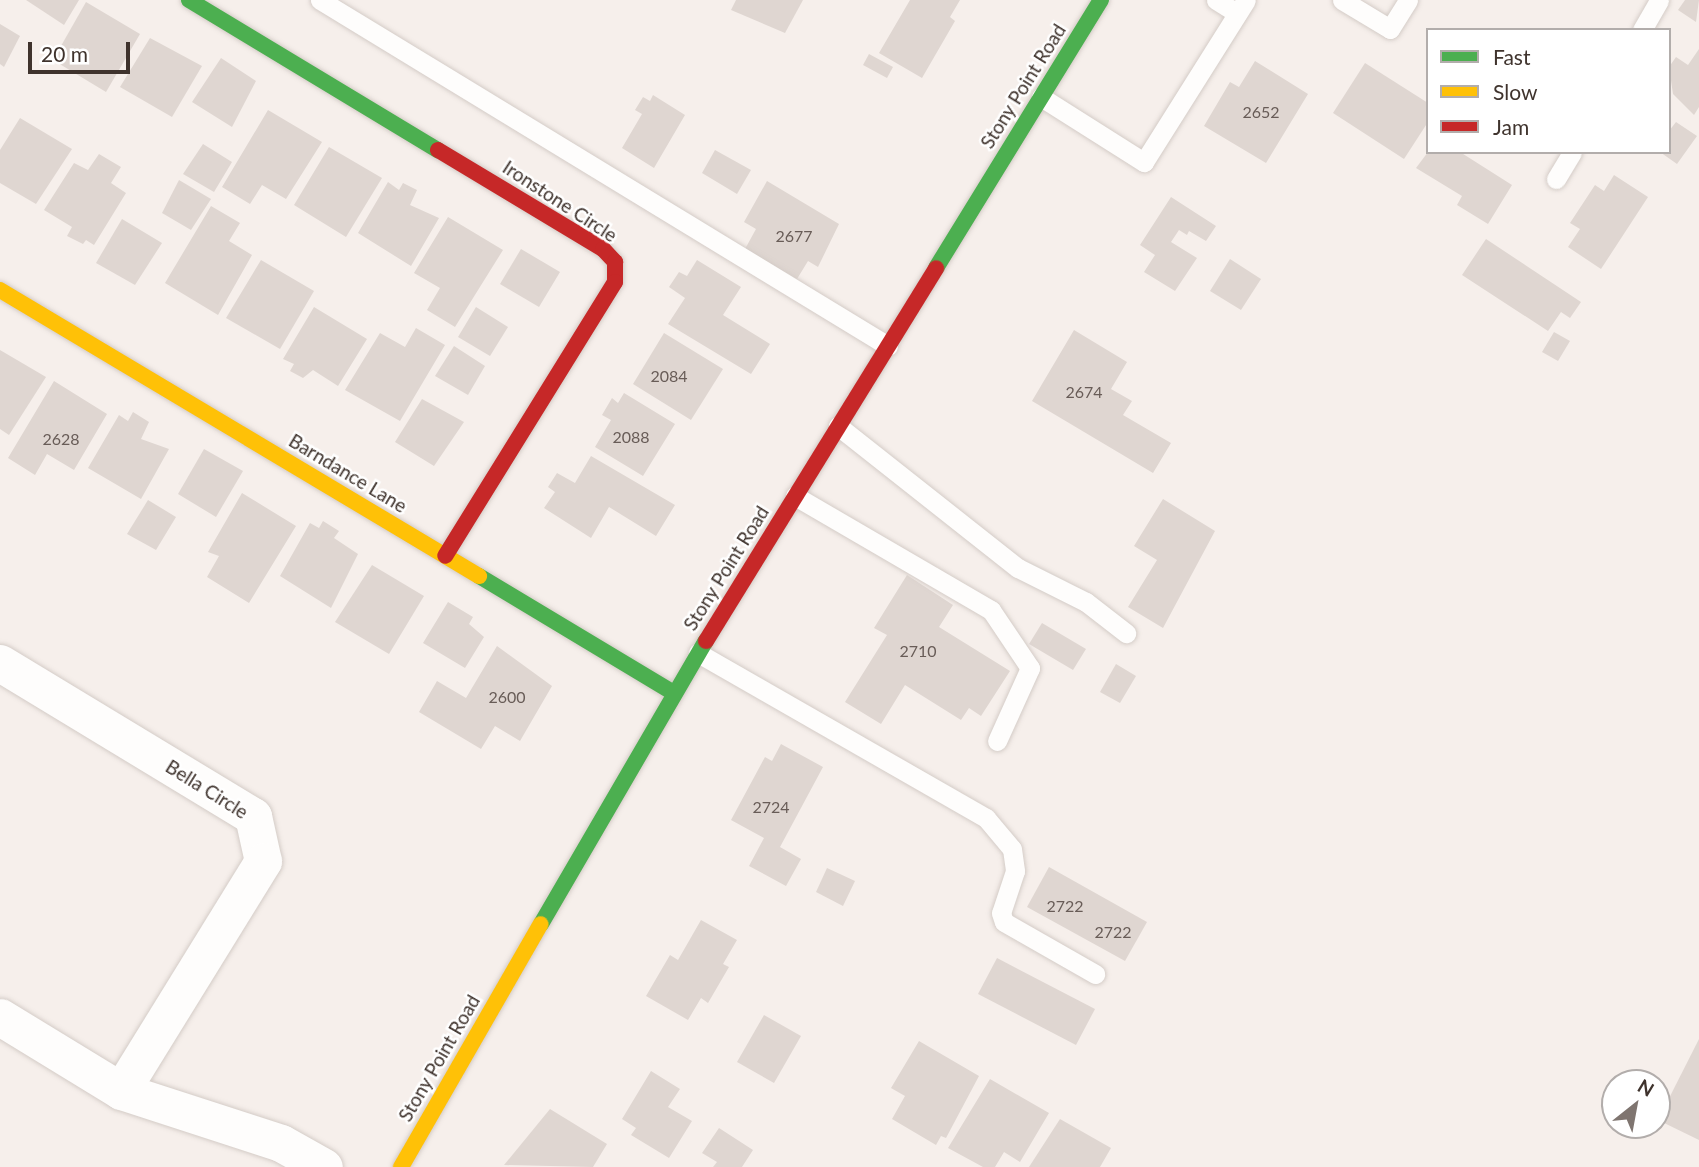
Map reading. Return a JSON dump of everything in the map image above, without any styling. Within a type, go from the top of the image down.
[{"type":"street","name":"Ironstone Circle","points":[[189,0],[603,249],[615,262],[615,282],[445,556]]},
{"type":"street","name":"Stony Point Road","points":[[401,1167],[674,693],[1101,0]]},
{"type":"street","name":"Barndance Lane","points":[[0,290],[674,693]]},
{"type":"street","name":"Bella Circle","points":[[0,663],[253,816],[263,861],[121,1091]]},
{"type":"street","points":[[0,1017],[121,1091],[281,1143],[324,1167]]},
{"type":"lane","points":[[320,0],[888,346]]},
{"type":"lane","points":[[1041,97],[1144,162],[1241,7],[1216,0]]},
{"type":"lane","points":[[1342,0],[1390,29],[1408,0]]},
{"type":"lane","points":[[1643,28],[1659,0]]},
{"type":"lane","points":[[1556,179],[1571,154]]},
{"type":"lane","points":[[838,426],[1018,568],[1086,602],[1126,632]]},
{"type":"lane","points":[[795,496],[990,610],[1030,668],[997,741]]},
{"type":"lane","points":[[698,653],[986,818],[1012,849],[1015,871],[1001,913],[1004,922],[1096,974]]},
{"type":"building","points":[[26,0],[79,0],[64,25]]},
{"type":"building","points":[[736,0],[803,0],[785,33],[731,10]]},
{"type":"building","points":[[910,0],[960,0],[950,17],[955,21],[922,78],[879,53]]},
{"type":"building","points":[[1685,0],[1699,0],[1696,22],[1678,10]]},
{"type":"building","points":[[86,2],[140,34],[106,92],[53,60]]},
{"type":"building","points":[[0,24],[20,36],[4,67],[0,64]]},
{"type":"building","points":[[150,38],[202,66],[172,117],[120,87]]},
{"type":"building","points":[[1699,49],[1699,107],[1694,115],[1673,94],[1671,80],[1671,64],[1676,57],[1688,65]]},
{"type":"building","points":[[869,54],[893,67],[887,78],[863,65]]},
{"type":"building","points":[[221,58],[256,81],[232,127],[192,102]]},
{"type":"building","points":[[1255,61],[1308,94],[1266,163],[1204,126],[1230,82],[1239,87]]},
{"type":"building","points":[[1365,63],[1426,102],[1426,125],[1404,159],[1333,113]]},
{"type":"building","points":[[653,95],[685,115],[654,168],[622,148],[642,114],[635,110],[643,97],[650,101]]},
{"type":"building","points":[[268,110],[322,142],[286,199],[262,185],[250,204],[222,187]]},
{"type":"building","points":[[20,118],[72,149],[36,204],[0,183],[0,150]]},
{"type":"building","points":[[1676,122],[1697,136],[1677,164],[1663,154],[1671,154],[1671,128]]},
{"type":"building","points":[[203,144],[232,162],[214,192],[183,174]]},
{"type":"building","points":[[329,147],[382,178],[346,237],[294,205]]},
{"type":"building","points":[[715,150],[751,170],[737,194],[702,173]]},
{"type":"building","points":[[99,154],[121,167],[111,183],[126,193],[94,245],[86,240],[83,244],[67,236],[72,227],[44,210],[74,163],[88,170]]},
{"type":"building","points":[[1426,154],[1463,154],[1512,185],[1488,224],[1457,205],[1462,196],[1416,168]]},
{"type":"building","points":[[1614,175],[1648,197],[1601,269],[1568,247],[1580,229],[1570,223],[1595,185],[1604,191]]},
{"type":"building","points":[[179,180],[211,199],[191,230],[162,213]]},
{"type":"building","points":[[767,181],[839,224],[818,267],[808,261],[797,279],[745,249],[756,229],[744,222]]},
{"type":"building","points":[[388,182],[399,190],[403,183],[417,190],[410,205],[439,218],[411,266],[358,233]]},
{"type":"building","points":[[1171,197],[1216,226],[1206,241],[1189,231],[1187,235],[1179,230],[1171,242],[1197,258],[1175,291],[1144,272],[1155,255],[1140,245]]},
{"type":"building","points":[[211,206],[240,223],[229,241],[252,255],[218,315],[165,283]]},
{"type":"building","points":[[448,217],[503,250],[455,327],[427,310],[440,288],[414,273]]},
{"type":"building","points":[[122,219],[162,243],[135,285],[96,263]]},
{"type":"building","points":[[1486,239],[1581,302],[1570,318],[1561,312],[1548,331],[1462,275]]},
{"type":"building","points":[[521,249],[560,272],[539,307],[500,284]]},
{"type":"building","points":[[1230,259],[1261,279],[1241,310],[1210,291]]},
{"type":"building","points":[[261,260],[314,291],[280,349],[226,318]]},
{"type":"building","points":[[697,260],[741,287],[723,315],[770,344],[751,374],[668,324],[685,298],[669,287],[679,272],[687,276]]},
{"type":"building","points":[[314,307],[367,339],[338,386],[313,370],[303,378],[290,371],[294,364],[283,359]]},
{"type":"building","points":[[476,307],[508,327],[490,356],[458,337]]},
{"type":"building","points":[[416,328],[445,345],[400,421],[345,390],[380,333],[405,347]]},
{"type":"building","points":[[1074,330],[1127,362],[1111,389],[1132,401],[1123,415],[1171,443],[1153,473],[1032,401]]},
{"type":"building","points":[[1554,332],[1570,341],[1558,361],[1542,352]]},
{"type":"building","points":[[664,333],[723,369],[691,420],[633,384]]},
{"type":"building","points":[[454,346],[485,366],[468,395],[435,376]]},
{"type":"building","points":[[0,350],[46,377],[9,435],[0,429]]},
{"type":"building","points":[[54,381],[107,414],[74,470],[47,454],[35,475],[8,458]]},
{"type":"building","points":[[624,393],[675,424],[643,476],[595,447],[611,420],[602,415],[612,398],[618,403]]},
{"type":"building","points":[[422,399],[464,422],[434,466],[395,442]]},
{"type":"building","points":[[133,412],[149,422],[141,439],[169,449],[141,499],[88,468],[119,415],[128,421]]},
{"type":"building","points":[[204,449],[243,471],[216,517],[178,494]]},
{"type":"building","points":[[591,456],[675,505],[656,536],[609,507],[591,538],[544,508],[555,492],[548,487],[557,473],[575,483]]},
{"type":"building","points":[[242,493],[296,526],[249,603],[207,577],[219,556],[208,552]]},
{"type":"building","points":[[1163,499],[1215,531],[1163,628],[1128,607],[1157,560],[1134,546]]},
{"type":"building","points":[[148,500],[176,517],[156,550],[127,534]]},
{"type":"building","points":[[323,521],[339,531],[334,538],[358,554],[331,608],[280,576],[310,523],[319,528]]},
{"type":"building","points":[[372,565],[424,596],[389,654],[335,622]]},
{"type":"building","points":[[907,575],[953,605],[939,627],[1010,671],[981,716],[969,708],[961,720],[905,685],[881,724],[845,702],[887,635],[874,628]]},
{"type":"building","points":[[448,602],[473,617],[469,624],[484,637],[465,668],[423,643]]},
{"type":"building","points":[[1042,623],[1086,649],[1073,670],[1029,644]]},
{"type":"building","points":[[497,646],[552,686],[520,741],[495,726],[481,749],[419,712],[437,681],[466,698]]},
{"type":"building","points":[[1116,664],[1136,676],[1120,703],[1100,692]]},
{"type":"building","points":[[781,744],[823,767],[780,847],[801,859],[786,886],[749,866],[764,838],[731,820],[765,757],[772,761]]},
{"type":"building","points":[[1049,867],[1147,922],[1125,961],[1027,907]]},
{"type":"building","points":[[827,868],[855,881],[843,906],[816,892]]},
{"type":"building","points":[[701,920],[737,940],[723,964],[729,967],[708,1003],[701,998],[688,1020],[646,996],[670,955],[678,960]]},
{"type":"building","points":[[997,958],[1095,1009],[1076,1045],[978,994]]},
{"type":"building","points":[[764,1015],[801,1036],[774,1083],[737,1062]]},
{"type":"building","points":[[1699,1039],[1699,1140],[1671,1126],[1671,1094]]},
{"type":"building","points":[[919,1041],[979,1076],[946,1138],[941,1136],[936,1145],[892,1119],[905,1096],[891,1088]]},
{"type":"building","points":[[651,1071],[680,1089],[668,1107],[692,1121],[669,1158],[631,1135],[636,1128],[622,1119]]},
{"type":"building","points":[[990,1079],[1049,1113],[1020,1162],[1004,1152],[995,1167],[983,1167],[948,1148]]},
{"type":"building","points":[[550,1109],[607,1144],[593,1167],[504,1165]]},
{"type":"building","points":[[1060,1119],[1111,1148],[1100,1167],[1029,1167]]},
{"type":"building","points":[[719,1128],[753,1150],[742,1167],[713,1167],[717,1162],[702,1153]]},
{"type":"traffic: fast","points":[[189,0],[438,150]]},
{"type":"traffic: fast","points":[[936,268],[1101,0]]},
{"type":"traffic: fast","points":[[479,576],[674,693]]},
{"type":"traffic: fast","points":[[541,924],[706,641]]},
{"type":"traffic: slow","points":[[0,290],[479,576]]},
{"type":"traffic: slow","points":[[401,1167],[541,924]]},
{"type":"traffic: jam","points":[[438,150],[603,249],[615,262],[615,282],[445,556]]},
{"type":"traffic: jam","points":[[706,641],[936,268]]}]
